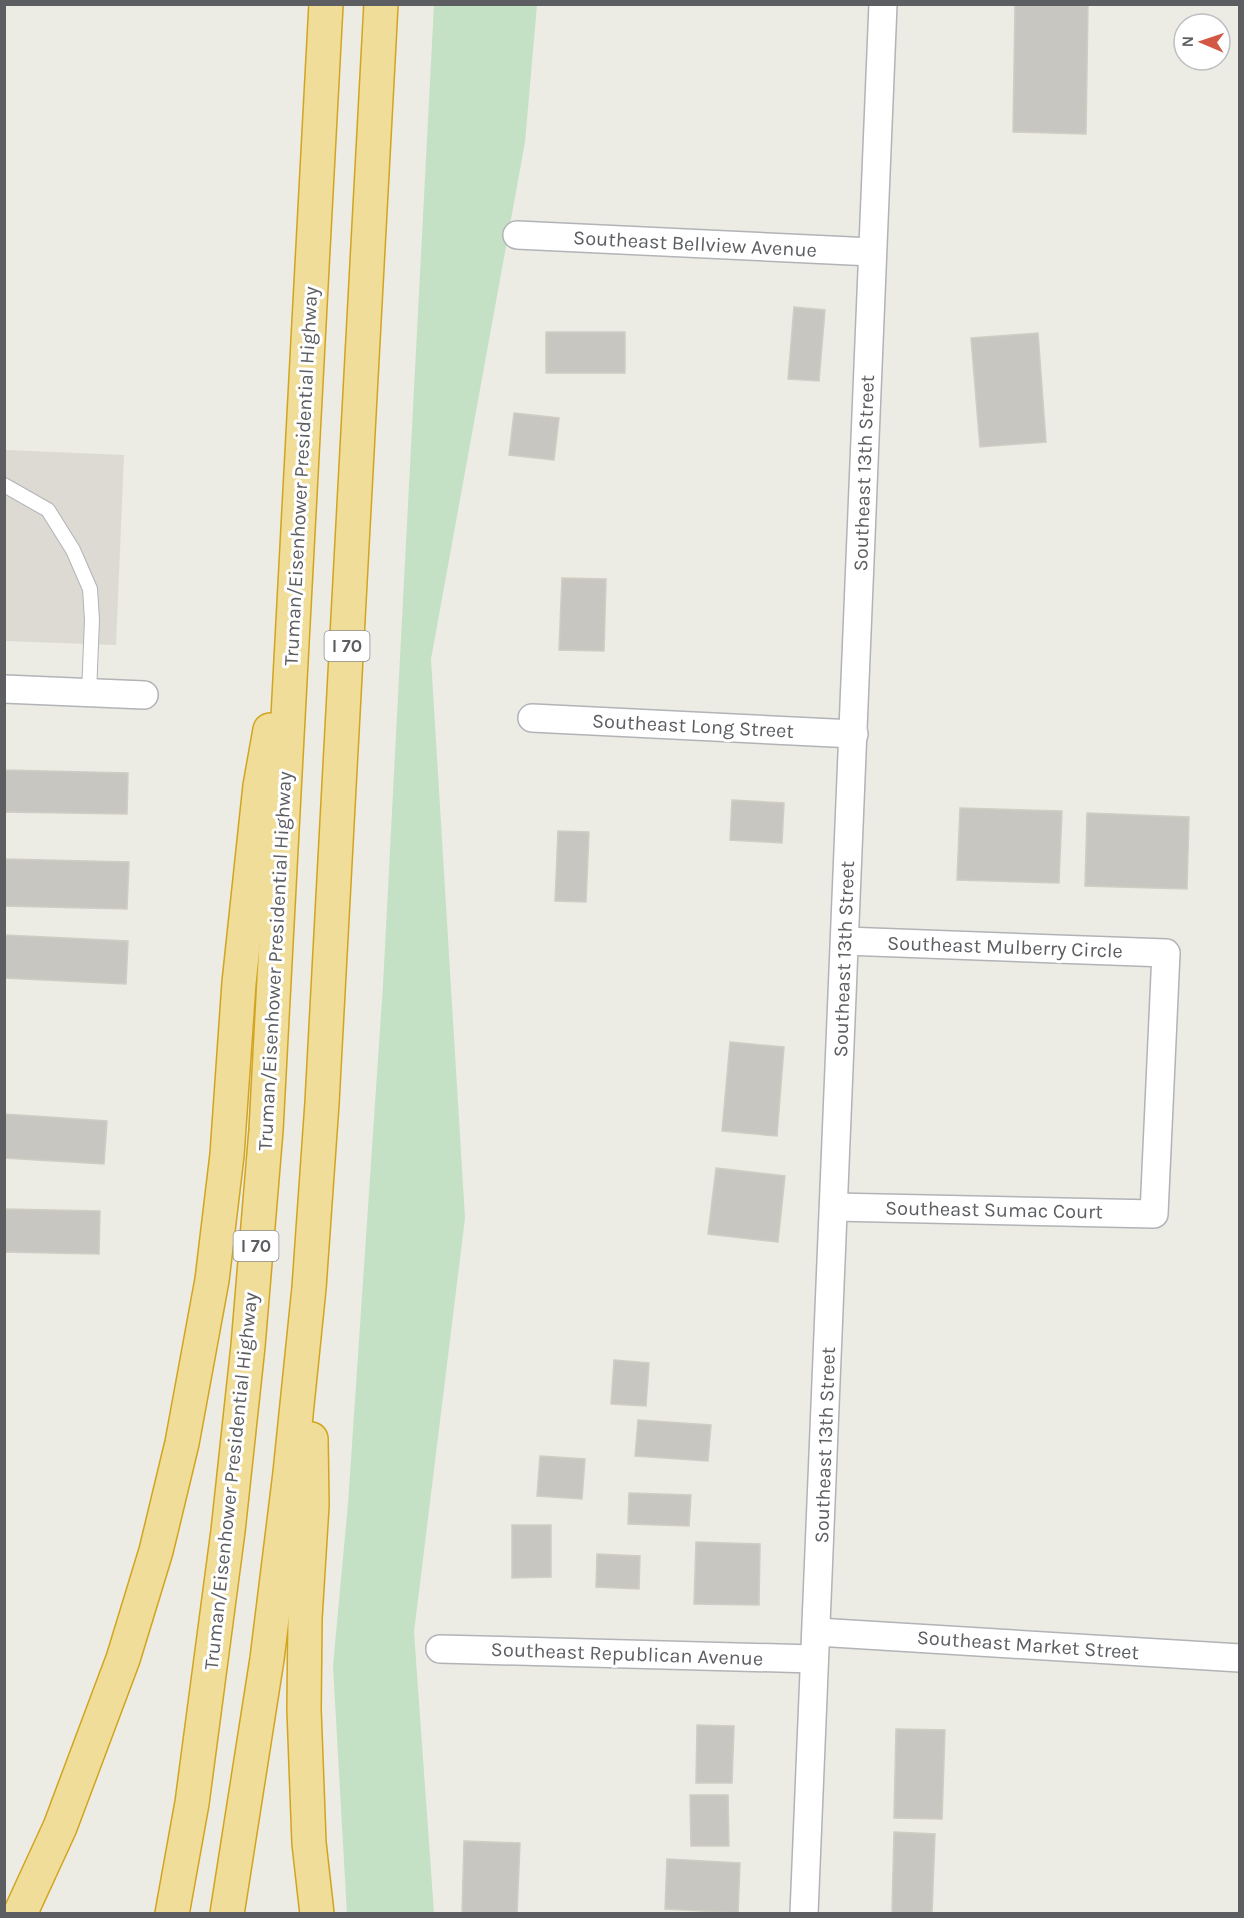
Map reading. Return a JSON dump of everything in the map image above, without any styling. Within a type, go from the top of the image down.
[{"type":"highway","name":"Truman/Eisenhower Presidential Highway","points":[[172,1914],[192,1803],[226,1543],[248,1346],[267,1118],[326,4]]},
{"type":"highway","name":"I 70","points":[[227,1914],[267,1659],[290,1473],[309,1288],[323,1091],[381,4]]},
{"type":"highway","points":[[20,1914],[60,1827],[123,1659],[156,1551],[182,1443],[212,1280],[227,1155],[239,983],[260,786],[296,574]]},
{"type":"highway","points":[[309,1288],[312,1505],[305,1618],[304,1709],[309,1843],[317,1914]]},
{"type":"street","name":"Southeast 13th Street","points":[[804,1914],[883,4]]},
{"type":"street","name":"Southeast Bellview Avenue","points":[[517,236],[872,252]]},
{"type":"street","points":[[4,689],[144,695]]},
{"type":"street","name":"Southeast Long Street","points":[[532,718],[854,734]]},
{"type":"street","name":"Southeast Mulberry Circle","points":[[845,941],[1166,952],[1154,1214]]},
{"type":"street","name":"Southeast Sumac Court","points":[[834,1207],[1154,1214]]},
{"type":"street","name":"Southeast Market Street","points":[[817,1632],[1239,1658]]},
{"type":"street","name":"Southeast Republican Avenue","points":[[440,1649],[814,1659]]},
{"type":"lane","points":[[4,484],[48,510],[73,550],[90,589],[92,620],[89,693]]},
{"type":"shaded area","points":[[5,450],[124,455],[116,645],[5,641]]},
{"type":"green space","points":[[434,5],[537,5],[525,142],[431,659],[465,1218],[414,1632],[434,1913],[347,1914],[333,1666],[348,1504],[383,985]]},
{"type":"building","points":[[1015,4],[1088,4],[1086,134],[1013,132]]},
{"type":"building","points":[[794,307],[825,310],[819,381],[788,379]]},
{"type":"building","points":[[546,332],[625,332],[625,373],[546,373]]},
{"type":"building","points":[[1038,333],[1046,442],[980,447],[971,338]]},
{"type":"building","points":[[514,413],[559,418],[554,460],[509,455]]},
{"type":"building","points":[[562,578],[606,579],[604,651],[559,650]]},
{"type":"building","points":[[4,770],[128,773],[127,814],[4,812]]},
{"type":"building","points":[[732,800],[784,803],[782,843],[730,840]]},
{"type":"building","points":[[960,808],[1062,811],[1059,883],[957,880]]},
{"type":"building","points":[[1087,813],[1189,817],[1187,889],[1085,886]]},
{"type":"building","points":[[558,831],[589,832],[586,902],[555,901]]},
{"type":"building","points":[[4,859],[129,862],[127,909],[4,906]]},
{"type":"building","points":[[4,935],[128,941],[126,984],[4,978]]},
{"type":"building","points":[[730,1042],[784,1047],[777,1136],[722,1131]]},
{"type":"building","points":[[4,1114],[107,1121],[104,1164],[4,1158]]},
{"type":"building","points":[[716,1168],[785,1176],[778,1242],[708,1234]]},
{"type":"building","points":[[4,1209],[100,1211],[99,1254],[4,1252]]},
{"type":"building","points":[[614,1360],[649,1363],[646,1406],[611,1404]]},
{"type":"building","points":[[638,1420],[711,1425],[708,1461],[635,1456]]},
{"type":"building","points":[[540,1456],[585,1459],[582,1499],[537,1496]]},
{"type":"building","points":[[629,1493],[691,1495],[689,1526],[628,1524]]},
{"type":"building","points":[[512,1525],[551,1525],[551,1577],[512,1578]]},
{"type":"building","points":[[696,1542],[760,1544],[759,1605],[694,1604]]},
{"type":"building","points":[[597,1554],[640,1556],[639,1589],[596,1587]]},
{"type":"building","points":[[697,1725],[734,1726],[732,1783],[696,1783]]},
{"type":"building","points":[[896,1729],[945,1730],[942,1819],[894,1818]]},
{"type":"building","points":[[690,1795],[728,1795],[729,1846],[691,1846]]},
{"type":"building","points":[[894,1832],[935,1834],[932,1914],[892,1914]]},
{"type":"building","points":[[464,1841],[520,1843],[517,1914],[462,1914]]},
{"type":"building","points":[[667,1859],[740,1863],[738,1913],[665,1909]]}]
